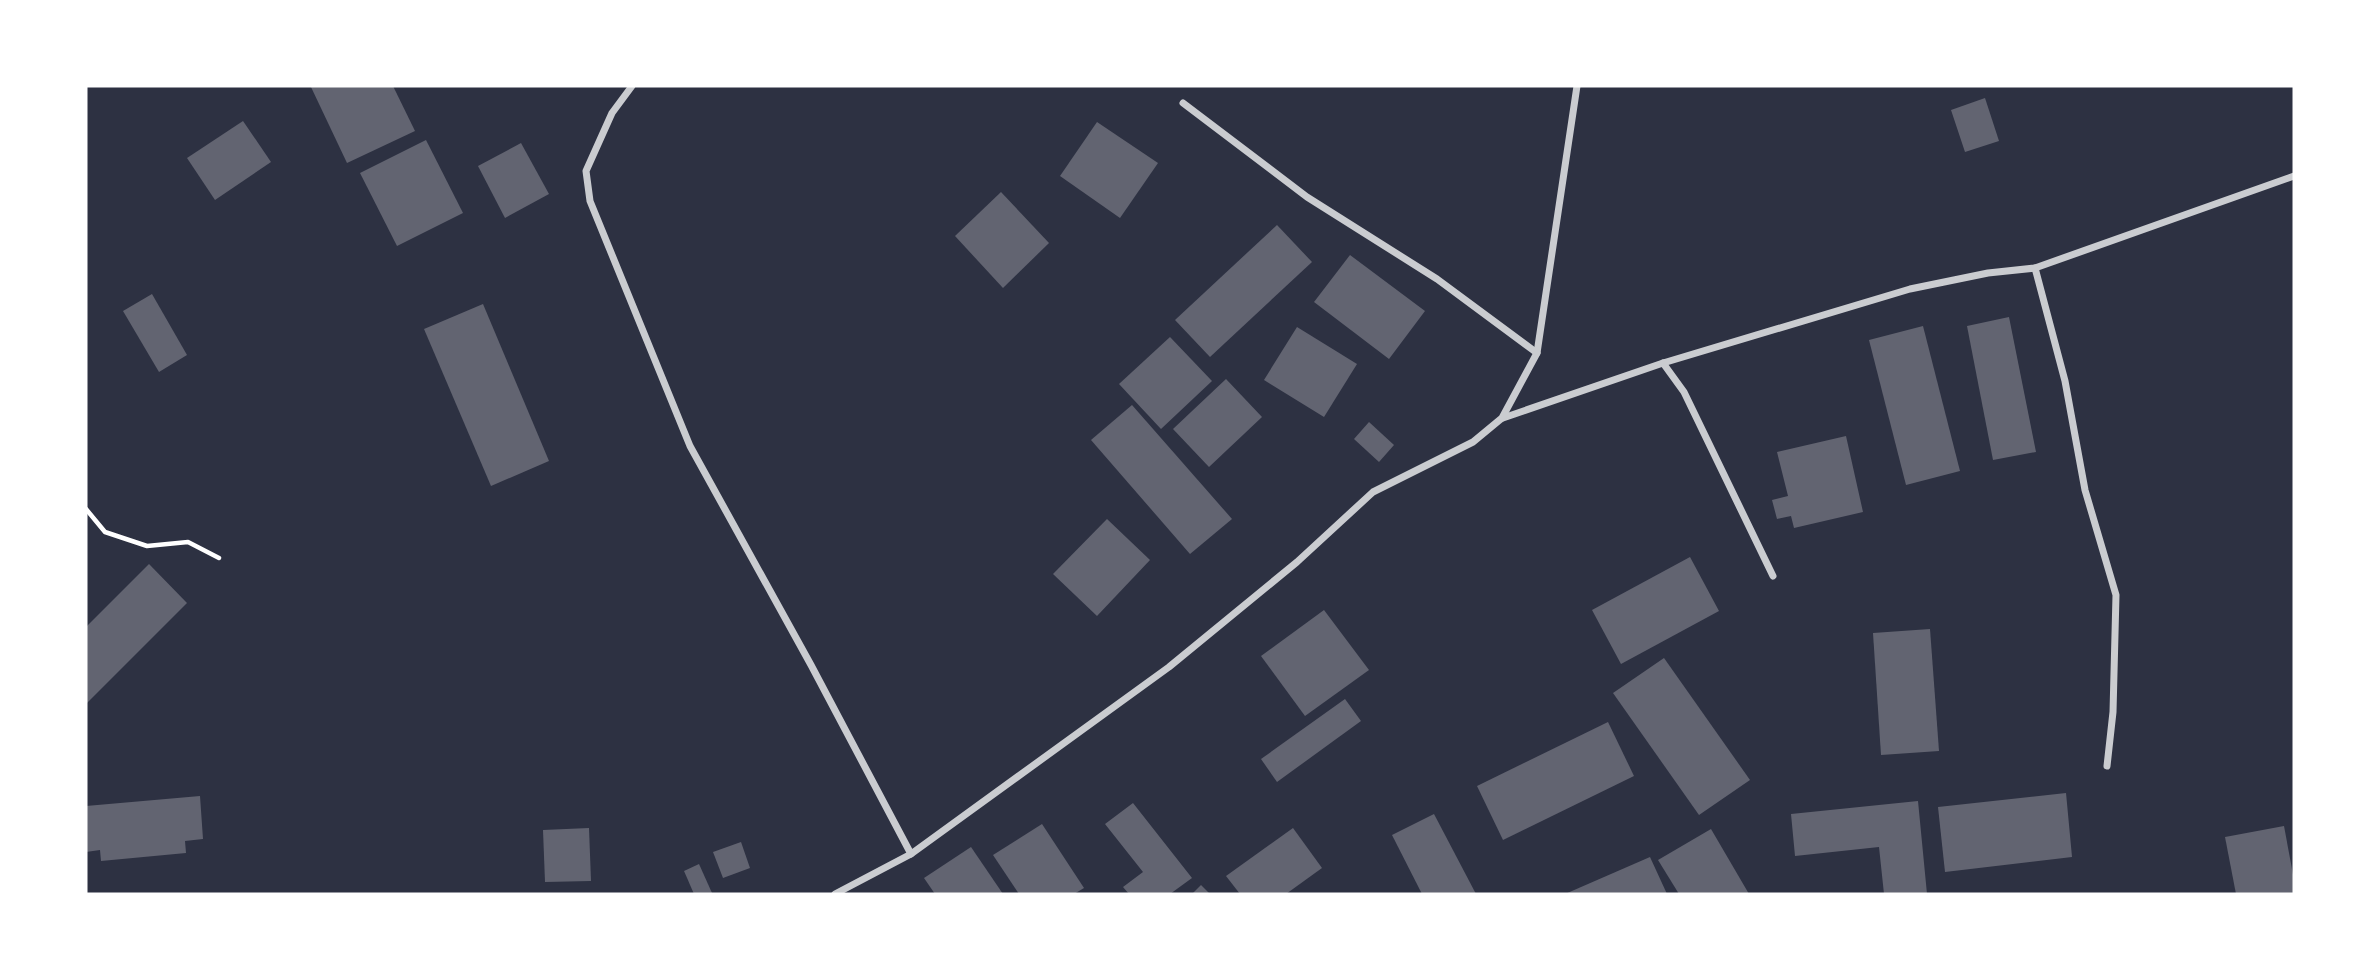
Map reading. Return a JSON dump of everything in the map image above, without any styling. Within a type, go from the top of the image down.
[{"type":"street","points":[[632,86],[612,113],[586,171],[590,201],[690,446],[911,854]]},
{"type":"street","points":[[1503,418],[1537,353],[1577,86]]},
{"type":"street","points":[[1183,103],[1307,197],[1437,279],[1537,353]]},
{"type":"street","points":[[835,894],[911,854],[1169,667],[1297,562],[1373,492],[1473,442],[1503,418],[1663,363],[1910,289],[1988,273],[2035,268],[2294,176]]},
{"type":"street","points":[[2035,268],[2065,381],[2085,490],[2116,595],[2113,712],[2107,766]]},
{"type":"street","points":[[1663,363],[1684,392],[1773,576]]},
{"type":"path","points":[[86,509],[105,531],[147,546],[188,542],[219,558]]},
{"type":"building","points":[[393,86],[415,131],[347,163],[311,87]]},
{"type":"building","points":[[1985,98],[1999,141],[1965,152],[1951,110]]},
{"type":"building","points":[[243,121],[271,162],[215,200],[187,158]]},
{"type":"building","points":[[1097,122],[1158,163],[1120,218],[1060,176]]},
{"type":"building","points":[[426,140],[463,213],[397,246],[360,173]]},
{"type":"building","points":[[521,143],[549,194],[505,218],[478,166]]},
{"type":"building","points":[[1001,192],[1049,243],[1003,288],[955,236]]},
{"type":"building","points":[[1277,225],[1312,262],[1210,357],[1175,320]]},
{"type":"building","points":[[1350,255],[1425,311],[1389,359],[1314,302]]},
{"type":"building","points":[[152,294],[187,355],[159,372],[123,311]]},
{"type":"building","points":[[483,304],[549,461],[491,486],[424,329]]},
{"type":"building","points":[[2009,317],[2036,452],[1993,460],[1967,326]]},
{"type":"building","points":[[1923,326],[1960,471],[1906,485],[1869,340]]},
{"type":"building","points":[[1297,327],[1357,364],[1324,417],[1264,380]]},
{"type":"building","points":[[1170,337],[1212,381],[1161,429],[1119,384]]},
{"type":"building","points":[[1226,379],[1262,417],[1209,467],[1173,429]]},
{"type":"building","points":[[1132,405],[1232,519],[1190,554],[1091,440]]},
{"type":"building","points":[[1369,422],[1394,445],[1379,462],[1354,439]]},
{"type":"building","points":[[1846,436],[1863,512],[1794,528],[1791,516],[1777,519],[1772,500],[1788,496],[1777,452]]},
{"type":"building","points":[[1107,519],[1150,560],[1097,616],[1053,574]]},
{"type":"building","points":[[1690,557],[1719,611],[1621,664],[1592,610]]},
{"type":"building","points":[[149,564],[187,603],[86,704],[86,627]]},
{"type":"building","points":[[1324,610],[1369,670],[1305,716],[1261,656]]},
{"type":"building","points":[[1930,629],[1939,751],[1881,755],[1873,633]]},
{"type":"building","points":[[1664,658],[1750,780],[1699,815],[1613,693]]},
{"type":"building","points":[[1345,699],[1361,721],[1277,782],[1261,759]]},
{"type":"building","points":[[1608,722],[1634,776],[1503,840],[1477,786]]},
{"type":"building","points":[[2066,793],[2072,857],[1945,872],[1938,807]]},
{"type":"building","points":[[200,796],[203,839],[185,841],[186,853],[101,861],[100,850],[86,852],[86,806]]},
{"type":"building","points":[[1918,801],[1927,894],[1884,894],[1879,847],[1795,856],[1791,814]]},
{"type":"building","points":[[1133,803],[1192,878],[1170,894],[1129,894],[1123,887],[1143,872],[1105,824]]},
{"type":"building","points":[[1434,814],[1476,894],[1422,894],[1392,835]]},
{"type":"building","points":[[1042,824],[1084,888],[1074,894],[1019,894],[993,855]]},
{"type":"building","points":[[2284,826],[2294,894],[2236,894],[2225,837]]},
{"type":"building","points":[[589,828],[591,881],[545,882],[543,830]]},
{"type":"building","points":[[1293,828],[1322,868],[1286,894],[1240,894],[1226,876]]},
{"type":"building","points":[[1711,829],[1749,894],[1679,894],[1658,860]]},
{"type":"building","points":[[741,842],[750,868],[723,878],[713,852]]},
{"type":"building","points":[[971,847],[1003,894],[935,894],[924,878]]},
{"type":"building","points":[[1650,857],[1667,894],[1565,894]]},
{"type":"building","points":[[699,864],[712,893],[694,894],[684,871]]},
{"type":"building","points":[[1201,885],[1210,894],[1192,894]]}]
